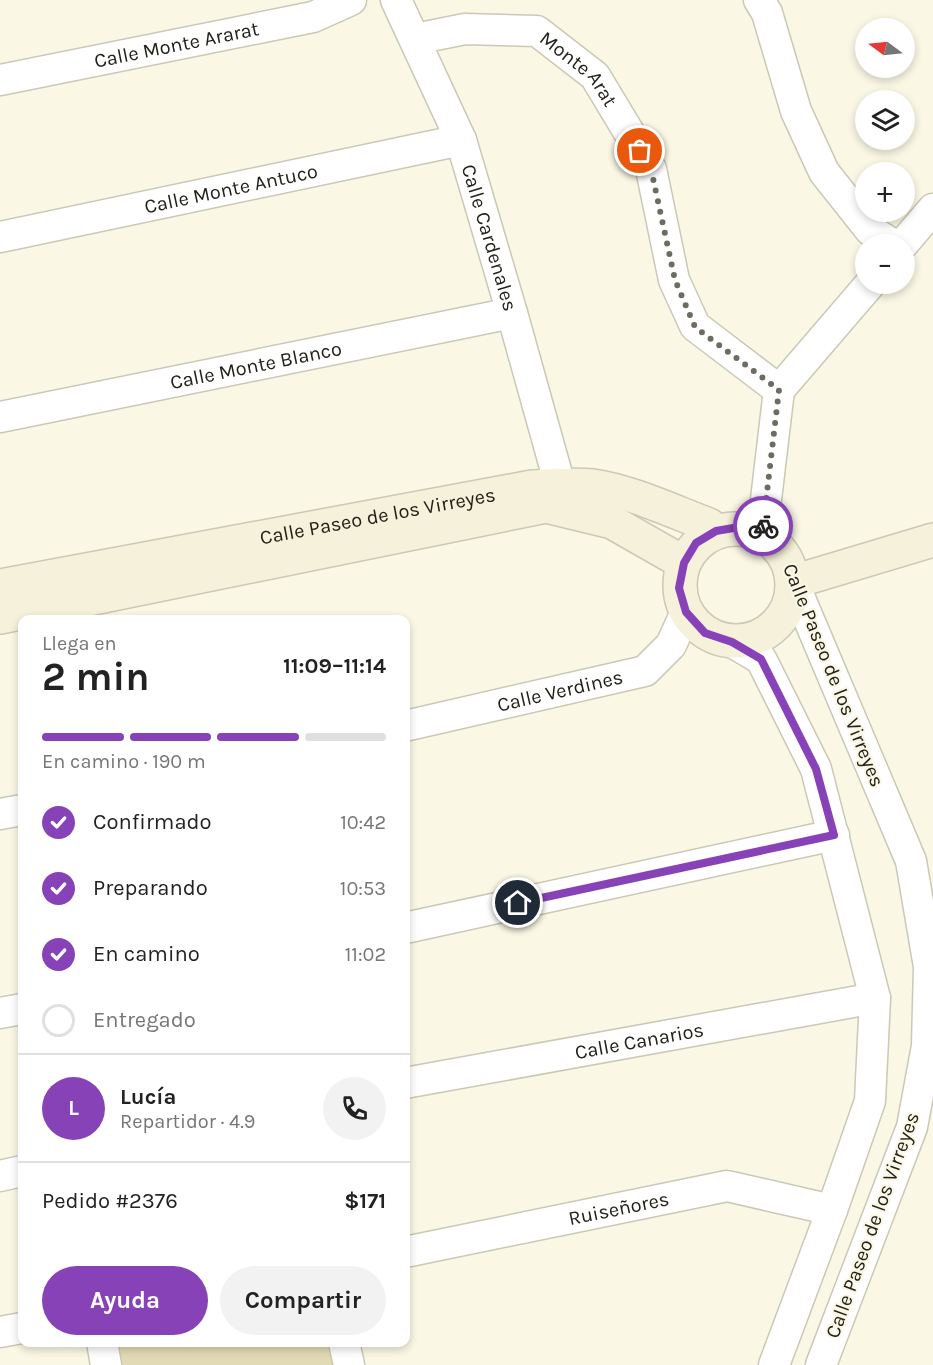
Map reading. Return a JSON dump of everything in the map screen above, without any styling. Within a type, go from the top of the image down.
[{"type":"street","name":"Calle Monte Ararat","points":[[0,80],[313,17],[351,0]]},
{"type":"street","name":"Calle Cardenales","points":[[396,0],[461,140],[560,485]]},
{"type":"street","points":[[759,0],[767,13],[796,111],[824,172],[870,230],[876,234]]},
{"type":"street","name":"Monte Arat","points":[[415,39],[465,29],[537,31],[595,76],[651,169],[675,280],[695,327],[779,390]]},
{"type":"street","name":"Calle Monte Antuco","points":[[0,237],[461,140]]},
{"type":"street","points":[[912,234],[933,209]]},
{"type":"street","points":[[774,1365],[870,1101],[875,998],[816,769],[761,659],[732,642],[705,633],[686,612],[679,588],[684,563],[696,543],[716,531],[739,527],[762,533],[779,390],[861,294]]},
{"type":"street","name":"Calle Monte Blanco","points":[[0,417],[512,313]]},
{"type":"street","name":"Calle Paseo de los Virreyes","points":[[0,586],[532,487],[594,486],[638,498],[709,525],[716,531]]},
{"type":"street","name":"Calle Paseo de los Virreyes","points":[[25,615],[87,610],[546,506],[612,522],[684,563]]},
{"type":"street","name":"Calle Paseo de los Virreyes","points":[[762,533],[784,554],[911,861],[931,968],[922,1131],[825,1352]]},
{"type":"street","points":[[732,642],[756,639],[776,626],[789,606],[794,582],[933,540]]},
{"type":"street","name":"Calle Verdines","points":[[410,725],[645,671],[670,645],[686,612]]},
{"type":"street","name":"Calle Paseo de los Virreyes","points":[[0,617],[18,616]]},
{"type":"street","points":[[0,814],[18,811]]},
{"type":"street","points":[[410,927],[834,835]]},
{"type":"street","name":"Calle Canarios","points":[[410,1082],[875,998]]},
{"type":"street","points":[[0,1013],[18,1010]]},
{"type":"street","points":[[0,1176],[18,1172]]},
{"type":"street","name":"Ruiseñores","points":[[410,1251],[727,1186],[832,1210]]},
{"type":"street","points":[[789,1324],[825,1352]]},
{"type":"street","points":[[0,1332],[18,1329]]},
{"type":"street","points":[[103,1347],[106,1365]]},
{"type":"street","points":[[345,1347],[349,1365]]},
{"type":"shaded area","points":[[103,1347],[345,1347],[349,1365],[106,1365]]},
{"type":"way so far","points":[[640,151],[651,169],[675,280],[695,327],[779,390],[763,526]]},
{"type":"route","points":[[518,903],[834,835],[816,769],[761,659],[732,642],[705,633],[686,612],[679,588],[684,563],[696,543],[716,531],[739,527],[762,533],[763,526]]}]
